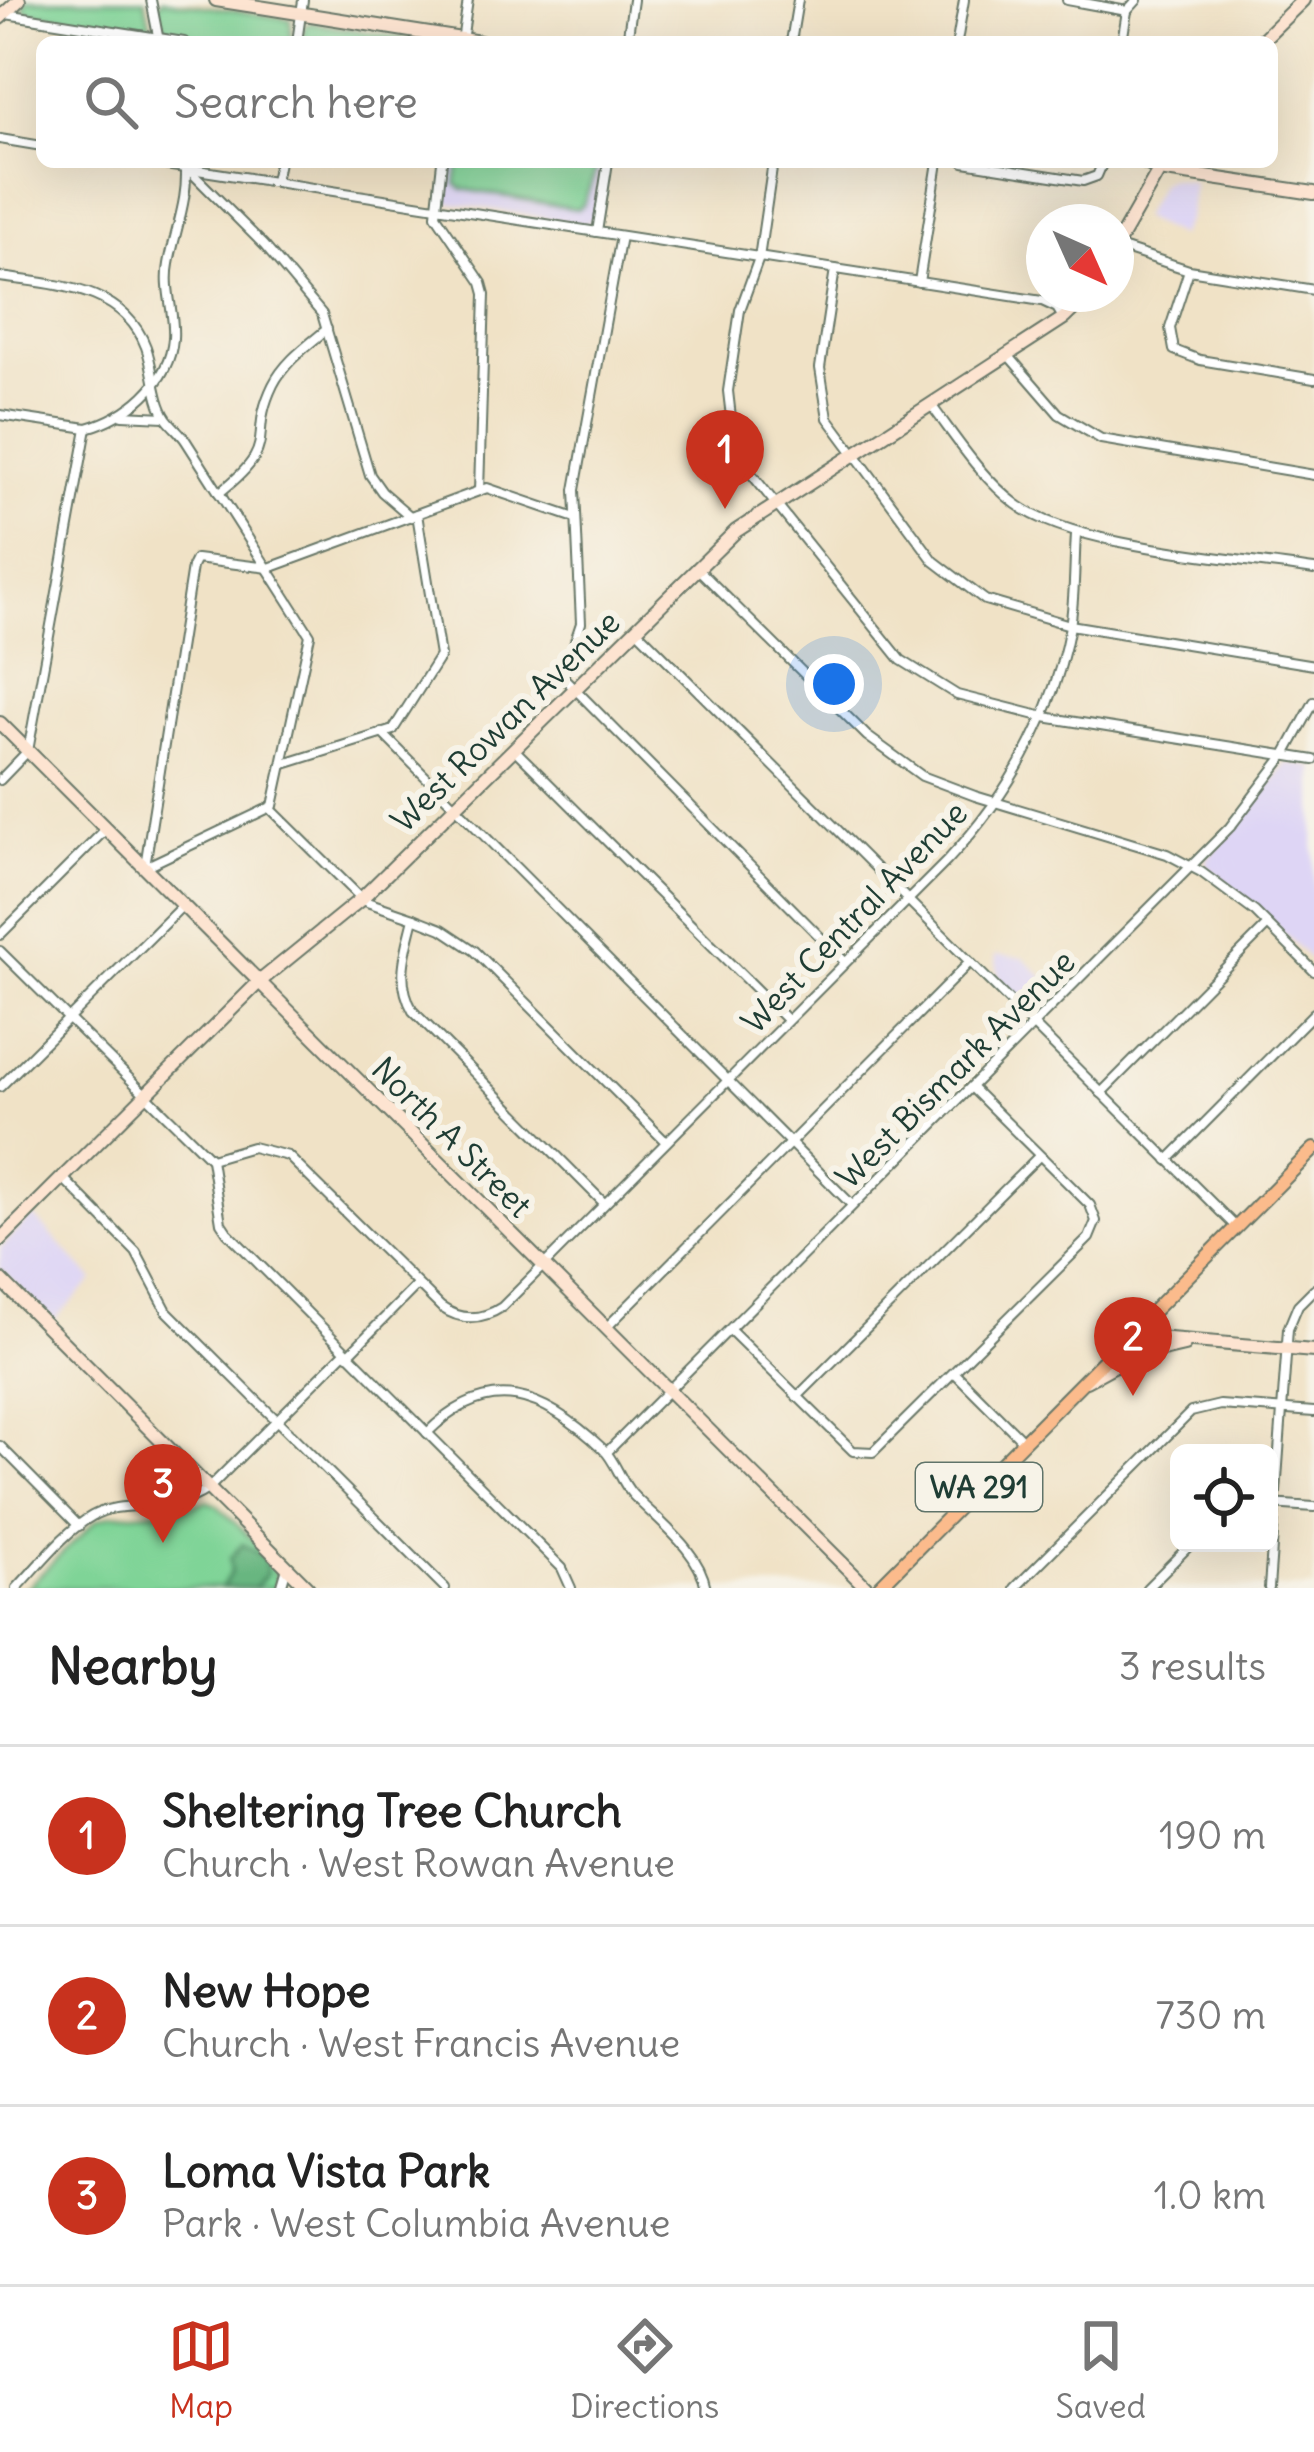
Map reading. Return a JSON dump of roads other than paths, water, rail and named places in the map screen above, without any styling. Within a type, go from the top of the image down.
[{"type":"main road","name":"WA 291","points":[[878,1588],[1314,1149]]},
{"type":"street","points":[[2,16],[19,0]]},
{"type":"street","points":[[152,0],[158,36]]},
{"type":"street","points":[[216,0],[302,7],[438,36]]},
{"type":"street","points":[[463,36],[468,0]]},
{"type":"street","points":[[628,36],[633,0]]},
{"type":"street","points":[[792,36],[798,0]]},
{"type":"street","points":[[958,36],[964,0]]},
{"type":"street","points":[[1067,0],[1106,3],[1127,11]]},
{"type":"street","points":[[1123,36],[1127,11],[1137,0]]},
{"type":"street","points":[[1266,36],[1303,0]]},
{"type":"street","points":[[2,16],[133,36]]},
{"type":"street","points":[[0,139],[36,145]]},
{"type":"street","points":[[122,415],[155,381],[171,352],[167,280],[187,185],[186,168]]},
{"type":"street","points":[[189,168],[317,305],[370,475],[382,492],[414,516],[440,653],[395,728],[284,764]]},
{"type":"street","points":[[203,168],[1042,301],[1057,308],[1064,318]]},
{"type":"street","points":[[275,181],[278,168]]},
{"type":"street","points":[[441,168],[435,207],[440,224],[484,288],[479,491]]},
{"type":"street","points":[[597,232],[607,168]]},
{"type":"street","points":[[772,168],[759,258],[740,310],[729,416],[740,454],[774,503],[901,660],[957,695],[1044,717],[1314,760]]},
{"type":"street","points":[[920,282],[937,168]]},
{"type":"street","points":[[1002,168],[1083,181],[1097,176],[1100,168]]},
{"type":"street","points":[[1134,215],[1161,168]]},
{"type":"street","points":[[1173,168],[1314,193]]},
{"type":"street","points":[[621,236],[574,490],[581,623],[563,673],[845,962]]},
{"type":"street","points":[[1134,252],[1189,270],[1314,290]]},
{"type":"street","points":[[835,269],[820,383],[828,418],[934,560],[985,600],[1070,625],[1314,664]]},
{"type":"street","points":[[1189,270],[1170,328],[1174,350],[1200,360],[1314,380]]},
{"type":"street","points":[[0,277],[77,288],[106,300],[139,333],[165,417],[186,441],[310,635],[272,807],[145,867]]},
{"type":"street","name":"West Rowan Avenue","points":[[0,1240],[259,982],[362,899],[736,531],[1070,312]]},
{"type":"street","points":[[219,493],[259,455],[265,407],[275,380],[327,329]]},
{"type":"street","points":[[1007,354],[1059,414],[1102,439],[1314,475]]},
{"type":"street","points":[[930,404],[975,463],[1017,505],[1076,534],[1314,570]]},
{"type":"street","points":[[0,415],[86,428],[122,415],[165,417]]},
{"type":"street","points":[[0,780],[28,752],[86,428]]},
{"type":"street","points":[[145,867],[194,562],[203,557],[268,568],[491,489],[575,518]]},
{"type":"street","name":"West Central Avenue","points":[[416,1286],[449,1312],[476,1318],[502,1307],[907,900],[998,802],[1044,717],[1070,625],[1076,534]]},
{"type":"street","points":[[698,568],[867,736],[922,776],[1142,844],[1192,868],[1268,925],[1314,971]]},
{"type":"street","points":[[637,629],[1236,1227]]},
{"type":"street","name":"West Bismark Avenue","points":[[607,1452],[1192,868],[1285,755],[1314,702]]},
{"type":"street","name":"North A Street","points":[[0,723],[867,1588]]},
{"type":"street","points":[[382,733],[852,1205]]},
{"type":"street","points":[[514,748],[787,1019]]},
{"type":"street","points":[[272,807],[362,899],[442,929],[475,951],[666,1142]]},
{"type":"street","points":[[0,935],[106,829]]},
{"type":"street","points":[[0,1087],[182,905]]},
{"type":"street","points":[[414,918],[401,975],[403,994],[413,1011],[604,1203]]},
{"type":"street","points":[[1101,1093],[1268,925]]},
{"type":"street","points":[[0,951],[211,1159],[221,1223],[227,1232],[562,1568],[571,1588]]},
{"type":"street","points":[[606,1328],[970,962]]},
{"type":"street","points":[[1168,1160],[1314,1013]]},
{"type":"street","points":[[730,1330],[844,1443],[863,1454],[882,1446],[1089,1238],[1096,1221],[1090,1205],[971,1087]]},
{"type":"street","points":[[16,1588],[94,1514],[174,1505],[209,1489],[416,1286],[288,1156],[253,1147],[211,1159]]},
{"type":"street","points":[[797,1396],[1039,1156]]},
{"type":"street","points":[[63,1178],[136,1252],[167,1311],[446,1588]]},
{"type":"street","points":[[0,1279],[308,1588]]},
{"type":"street","points":[[1278,1448],[1292,1317],[1314,1289]]},
{"type":"street","points":[[1139,1326],[1157,1338],[1314,1351]]},
{"type":"street","points":[[1080,1384],[1128,1358],[1197,1342]]},
{"type":"street","points":[[955,1373],[1024,1442]]},
{"type":"street","points":[[427,1433],[449,1411],[489,1394],[516,1396],[556,1412],[607,1452],[620,1481],[696,1560],[706,1588]]},
{"type":"street","points":[[1015,1588],[1191,1412],[1220,1405],[1314,1412]]},
{"type":"street","points":[[0,1446],[79,1526]]},
{"type":"street","points":[[1278,1504],[1314,1507]]},
{"type":"street","points":[[1147,1588],[1183,1552]]},
{"type":"street","points":[[1269,1588],[1270,1552]]},
{"type":"street","points":[[281,1588],[287,1567]]},
{"type":"place","name":"Sheltering Tree Church","points":[[725,509]]},
{"type":"place","name":"New Hope","points":[[1133,1396]]},
{"type":"place","name":"Loma Vista Park","points":[[163,1543]]}]
